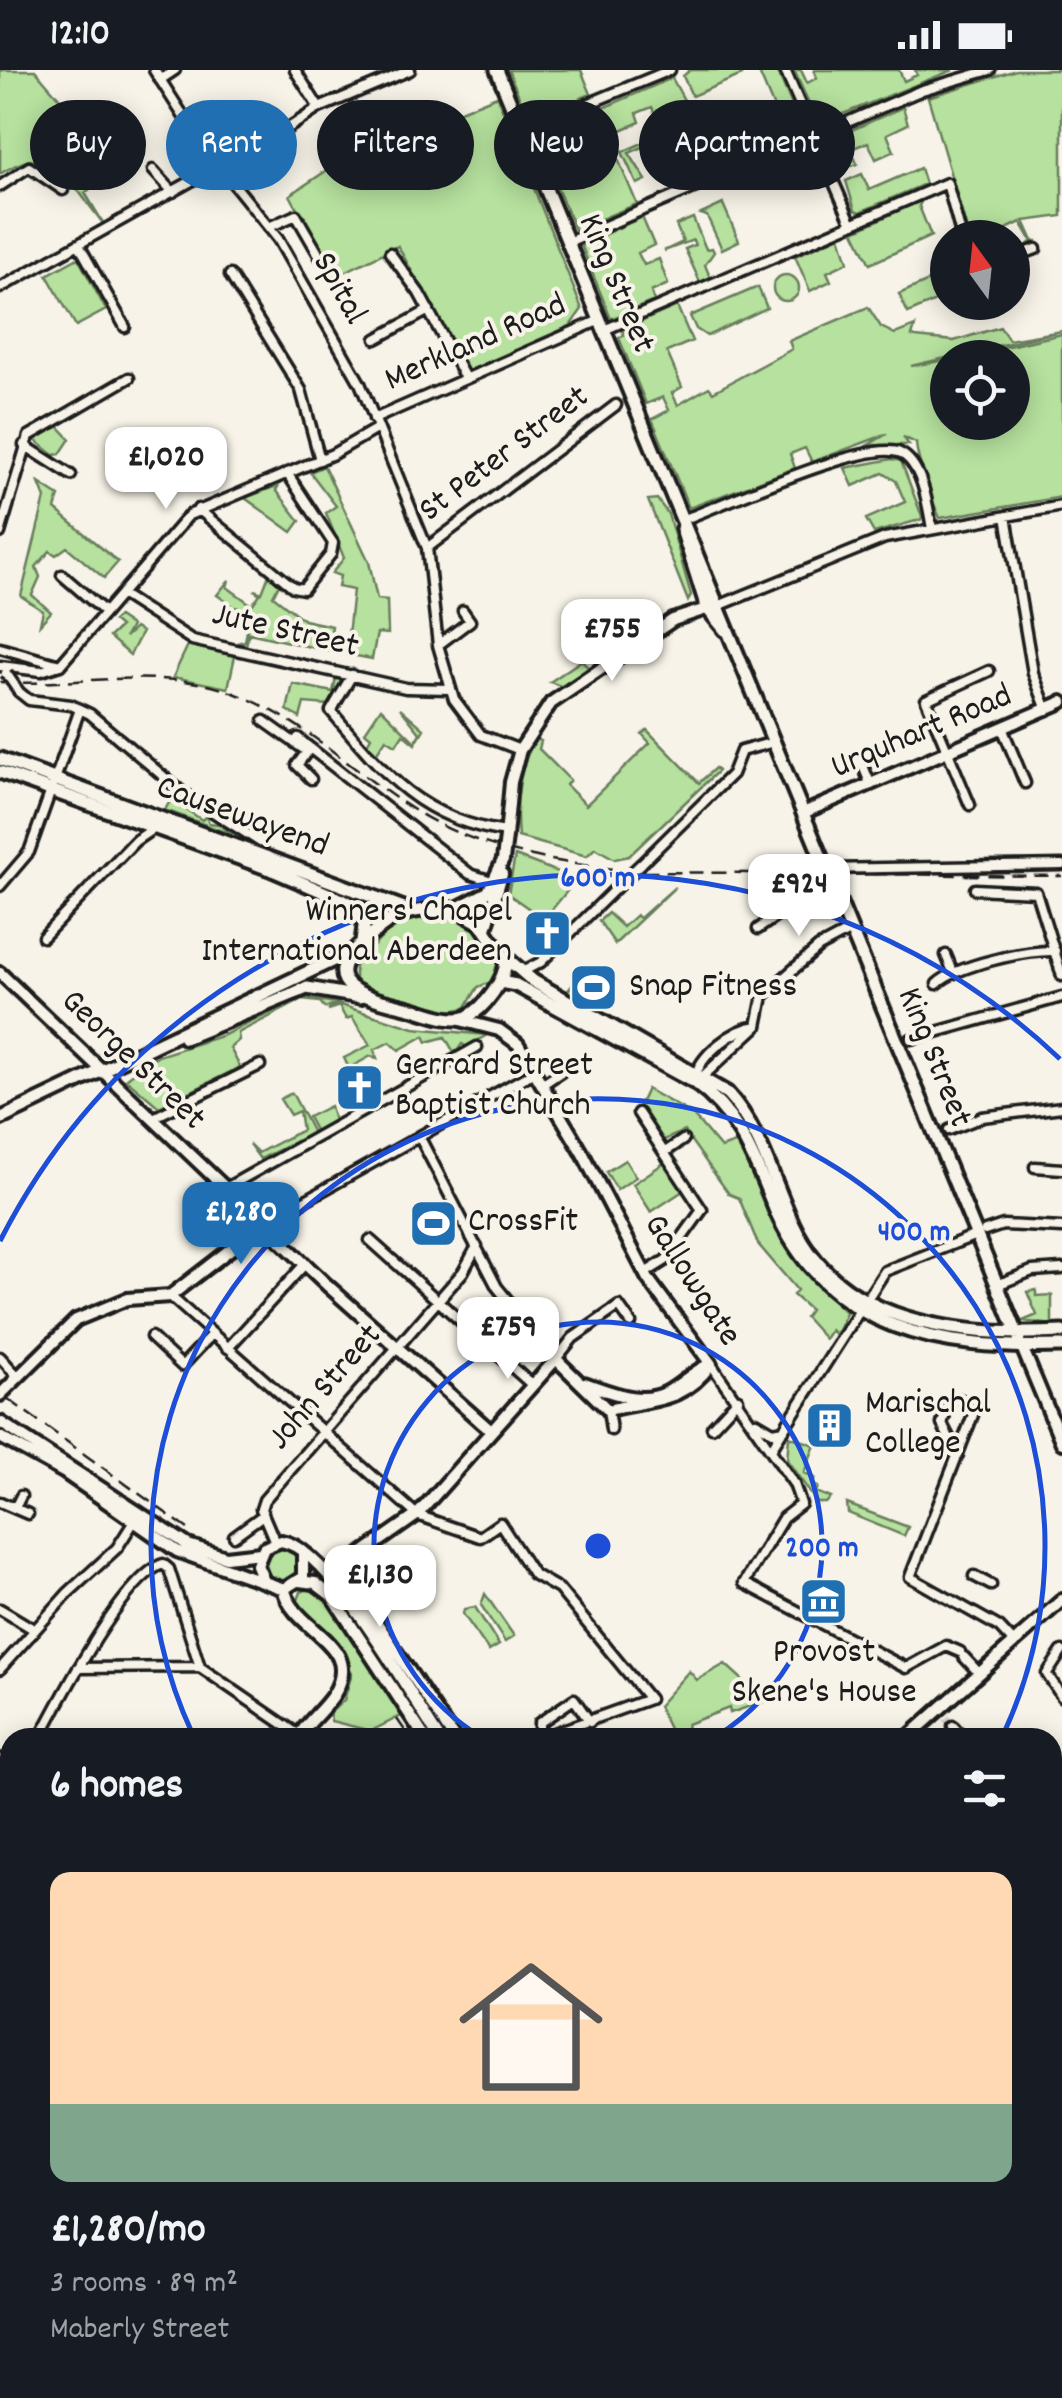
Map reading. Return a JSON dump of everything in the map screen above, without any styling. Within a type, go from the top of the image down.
[{"type":"main road","name":"King Street","points":[[496,70],[509,100]]},
{"type":"main road","name":"King Street","points":[[546,190],[682,520],[683,542],[730,638],[981,1233],[1022,1347]]},
{"type":"main road","points":[[0,760],[54,785]]},
{"type":"main road","points":[[0,772],[54,785]]},
{"type":"main road","name":"Causewayend","points":[[54,785],[357,906],[366,924],[362,942]]},
{"type":"main road","name":"Causewayend","points":[[54,785],[409,910]]},
{"type":"main road","points":[[0,1119],[351,951],[394,915],[409,910],[456,909],[486,929],[504,956],[522,972],[699,1077],[738,1122],[786,1232],[805,1266],[828,1290],[954,1341],[1022,1347],[1062,1345]]},
{"type":"main road","points":[[351,951],[344,962],[344,979],[368,999]]},
{"type":"main road","points":[[156,1046],[232,1022],[306,988],[454,1019],[466,1017],[500,982],[505,970],[504,956]]},
{"type":"main road","points":[[500,982],[516,985],[699,1077]]},
{"type":"main road","points":[[859,1305],[927,1321],[1017,1333],[1062,1332]]},
{"type":"main road","points":[[927,1321],[962,1334],[1013,1340],[1022,1347]]},
{"type":"main road","points":[[1017,1333],[1028,1340],[1062,1345]]},
{"type":"main road","points":[[284,1589],[290,1610],[330,1644],[340,1660],[334,1695],[305,1728]]},
{"type":"street","name":"Spital","points":[[154,70],[174,100]]},
{"type":"street","points":[[160,80],[176,70]]},
{"type":"street","points":[[296,70],[317,105]]},
{"type":"street","points":[[337,100],[410,70]]},
{"type":"street","points":[[591,100],[652,73],[670,70]]},
{"type":"street","points":[[784,70],[797,100]]},
{"type":"street","points":[[855,119],[926,89],[990,70]]},
{"type":"street","points":[[0,186],[30,167]]},
{"type":"street","points":[[153,170],[173,192]]},
{"type":"street","name":"Merkland Road","points":[[198,510],[320,460],[375,424],[465,378],[602,325],[620,323],[947,183],[957,220]]},
{"type":"street","points":[[0,288],[177,190]]},
{"type":"street","name":"Spital","points":[[240,190],[269,227],[355,374],[427,548],[438,645],[449,689]]},
{"type":"street","points":[[568,242],[688,190]]},
{"type":"street","points":[[837,190],[852,224]]},
{"type":"street","points":[[269,227],[296,216],[322,260]]},
{"type":"street","points":[[79,245],[125,327]]},
{"type":"street","points":[[1030,250],[1036,248]]},
{"type":"street","points":[[390,252],[465,378]]},
{"type":"street","points":[[230,275],[301,390],[320,460]]},
{"type":"street","points":[[376,340],[428,310]]},
{"type":"street","points":[[0,533],[5,496],[24,445],[39,427],[128,378]]},
{"type":"street","name":"St Peter Street","points":[[427,548],[616,405]]},
{"type":"street","points":[[24,445],[71,475]]},
{"type":"street","points":[[682,520],[856,454],[888,450],[907,458],[926,492],[932,528]]},
{"type":"street","points":[[3,668],[40,671],[60,664],[198,510],[293,587],[303,589],[331,554],[333,543],[322,520],[287,473]]},
{"type":"street","points":[[486,929],[499,883],[511,782],[520,750],[552,703],[582,679],[673,620],[870,543],[1062,506]]},
{"type":"street","points":[[1006,516],[1033,673],[1047,710]]},
{"type":"street","points":[[62,575],[105,612]]},
{"type":"street","name":"Jute Street","points":[[121,594],[189,638],[406,688],[449,689]]},
{"type":"street","points":[[438,645],[470,620],[463,611]]},
{"type":"street","points":[[0,648],[60,664]]},
{"type":"street","points":[[3,668],[29,700],[71,705],[90,714],[183,793],[260,842]]},
{"type":"street","points":[[970,804],[926,698],[988,671]]},
{"type":"street","points":[[352,675],[331,711],[392,779],[450,820],[507,834]]},
{"type":"street","points":[[449,689],[474,728],[520,750]]},
{"type":"street","name":"Urquhart Road","points":[[803,813],[1062,702]]},
{"type":"street","points":[[0,886],[27,856],[79,712]]},
{"type":"street","points":[[264,721],[302,748],[310,748]]},
{"type":"street","points":[[1003,730],[1025,784]]},
{"type":"street","points":[[298,738],[470,874],[499,883]]},
{"type":"street","points":[[522,972],[541,962],[732,774],[742,750],[774,742]]},
{"type":"street","points":[[310,748],[297,765],[312,779]]},
{"type":"street","points":[[860,760],[871,785]]},
{"type":"street","points":[[132,819],[136,840]]},
{"type":"street","points":[[401,838],[410,827]]},
{"type":"street","points":[[43,937],[136,840],[155,828]]},
{"type":"street","points":[[826,869],[1062,865]]},
{"type":"street","points":[[456,909],[479,900],[499,883]]},
{"type":"street","points":[[758,928],[788,908],[833,887]]},
{"type":"street","points":[[975,889],[1036,892],[1062,976]]},
{"type":"street","points":[[699,1077],[741,1028],[757,1026],[763,996],[819,947],[851,930]]},
{"type":"street","points":[[937,984],[952,972],[1036,951],[1055,952]]},
{"type":"street","points":[[946,955],[952,972]]},
{"type":"street","name":"George Street","points":[[0,973],[305,1264],[491,1432]]},
{"type":"street","points":[[912,1040],[1062,996]]},
{"type":"street","name":"Gallowgate","points":[[481,1004],[483,1018],[518,1044],[536,1071],[645,1273],[738,1399],[794,1484],[801,1504],[783,1518],[744,1584],[906,1668],[949,1646],[962,1654],[979,1674]]},
{"type":"street","points":[[454,1019],[492,1027]]},
{"type":"street","points":[[226,1188],[477,1047]]},
{"type":"street","points":[[153,1118],[260,1066]]},
{"type":"street","points":[[0,1396],[76,1320],[127,1299],[170,1296],[263,1224],[536,1071]]},
{"type":"street","points":[[543,1084],[561,1072]]},
{"type":"street","points":[[949,1130],[982,1117],[1062,1107]]},
{"type":"street","points":[[638,1114],[702,1210],[666,1260],[645,1273]]},
{"type":"street","points":[[419,1136],[506,1300],[598,1401],[610,1409],[666,1401],[700,1378],[710,1364]]},
{"type":"street","points":[[664,1152],[683,1140]]},
{"type":"street","points":[[1035,1167],[1062,1169]]},
{"type":"street","points":[[771,1449],[825,1371],[859,1305],[893,1265],[1000,1225],[1062,1228]]},
{"type":"street","points":[[370,1240],[532,1385]]},
{"type":"street","name":"John Street","points":[[234,1536],[263,1515],[264,1500],[464,1272],[478,1246]]},
{"type":"street","points":[[228,1348],[305,1264]]},
{"type":"street","points":[[464,1272],[478,1268],[490,1273]]},
{"type":"street","points":[[997,1284],[1032,1270],[1062,1269]]},
{"type":"street","points":[[170,1296],[417,1515],[480,1536],[500,1523],[528,1568],[559,1589],[649,1699],[571,1728]]},
{"type":"street","points":[[447,1728],[347,1578],[349,1562],[417,1515],[574,1338],[619,1306],[631,1323]]},
{"type":"street","points":[[151,1337],[182,1366],[212,1334]]},
{"type":"street","name":"King Street","points":[[1022,1347],[1062,1444]]},
{"type":"street","points":[[0,1357],[18,1377]]},
{"type":"street","points":[[579,1381],[611,1393],[657,1396],[710,1364]]},
{"type":"street","points":[[598,1401],[611,1393]]},
{"type":"street","points":[[610,1430],[610,1409],[616,1401],[611,1393]]},
{"type":"street","points":[[712,1426],[738,1399]]},
{"type":"street","points":[[958,1455],[942,1424],[948,1406],[958,1399],[967,1403],[973,1415],[958,1455],[910,1577],[993,1624],[1014,1643]]},
{"type":"street","points":[[752,1420],[773,1432],[784,1430]]},
{"type":"street","points":[[0,1422],[71,1464],[188,1557],[284,1589],[299,1581],[305,1571],[303,1554]]},
{"type":"street","points":[[0,1436],[135,1518],[205,1552],[231,1557],[260,1553],[275,1542],[291,1543],[340,1587],[432,1728]]},
{"type":"street","points":[[10,1506],[16,1506],[20,1496]]},
{"type":"street","points":[[0,1502],[28,1514]]},
{"type":"street","points":[[263,1515],[275,1542]]},
{"type":"street","points":[[0,1669],[117,1548],[135,1518]]},
{"type":"street","points":[[260,1553],[257,1565],[264,1582]]},
{"type":"street","points":[[45,1728],[78,1668],[140,1578],[163,1564],[170,1569],[200,1668]]},
{"type":"street","points":[[974,1576],[991,1586]]},
{"type":"street","points":[[299,1581],[315,1583],[332,1596],[419,1728]]},
{"type":"street","points":[[922,1728],[942,1714],[1014,1643],[1059,1608]]},
{"type":"street","points":[[0,1609],[34,1630]]},
{"type":"street","points":[[1062,1650],[1048,1667],[1048,1676],[1062,1697]]},
{"type":"street","points":[[78,1668],[200,1668],[286,1728]]},
{"type":"street","points":[[539,1728],[539,1723],[574,1699],[590,1722]]},
{"type":"green space","points":[[0,70],[35,70],[61,100],[30,100],[30,161],[0,174]]},
{"type":"green space","points":[[508,70],[581,70],[591,94],[577,100],[521,100]]},
{"type":"green space","points":[[690,70],[740,70],[742,75],[692,96],[683,76]]},
{"type":"green space","points":[[758,70],[777,70],[790,100],[771,100]]},
{"type":"green space","points":[[794,70],[801,70],[807,83],[817,78],[814,70],[899,70],[904,81],[917,75],[915,70],[953,70],[855,109],[855,100],[807,100]]},
{"type":"green space","points":[[1016,70],[1062,70],[1062,216],[964,220],[928,97]]},
{"type":"green space","points":[[672,78],[684,100],[639,100],[639,122],[619,131],[619,101]]},
{"type":"green space","points":[[497,96],[494,190],[535,190],[582,309],[570,326],[466,372],[398,246],[334,277],[290,195],[317,177],[317,190],[474,190],[474,105]]},
{"type":"green space","points":[[903,107],[908,124],[887,134],[894,151],[876,159],[868,142],[855,147],[855,128]]},
{"type":"green space","points":[[639,145],[639,149],[629,153],[639,169],[639,183],[637,184],[622,152]]},
{"type":"green space","points":[[619,161],[637,204],[575,230],[558,190],[619,190]]},
{"type":"green space","points":[[920,168],[925,184],[860,212],[855,210],[849,190],[855,190],[855,177],[862,174],[869,190]]},
{"type":"green space","points":[[78,190],[89,190],[85,193],[105,226]]},
{"type":"green space","points":[[922,200],[919,206],[930,236],[870,264],[854,231]]},
{"type":"green space","points":[[723,204],[739,241],[722,249],[707,216],[701,214]]},
{"type":"green space","points":[[642,217],[654,245],[638,253],[644,265],[659,259],[668,284],[651,292],[654,301],[611,319],[581,245]]},
{"type":"green space","points":[[693,218],[706,249],[712,248],[714,252],[705,265],[710,277],[700,282],[685,249],[695,245],[693,240],[664,251],[683,242],[676,225]]},
{"type":"green space","points":[[840,236],[848,262],[827,272],[831,281],[810,291],[795,256]]},
{"type":"green space","points":[[78,258],[106,310],[76,326],[47,275]]},
{"type":"green space","points":[[786,275],[795,279],[799,288],[795,297],[786,301],[777,297],[773,288],[777,279]]},
{"type":"green space","points":[[930,280],[930,303],[908,313],[899,294]]},
{"type":"green space","points":[[758,287],[767,308],[707,336],[696,329],[690,316]]},
{"type":"green space","points":[[677,306],[692,341],[667,352],[682,387],[672,393],[678,405],[709,387],[713,392],[792,349],[789,341],[868,307],[881,327],[895,334],[915,326],[912,336],[944,340],[930,340],[930,362],[911,366],[930,363],[930,440],[1030,440],[1030,341],[1062,334],[1062,497],[940,518],[916,443],[903,437],[909,445],[868,445],[887,434],[812,462],[805,448],[790,454],[795,468],[689,508],[652,419],[669,410],[663,397],[646,404],[619,338],[624,335],[622,330]]},
{"type":"green space","points":[[1000,327],[1009,340],[957,340]]},
{"type":"green space","points":[[1062,331],[1023,340],[1009,340]]},
{"type":"green space","points":[[57,425],[70,439],[60,454],[54,455],[35,440]]},
{"type":"green space","points":[[892,459],[901,461],[923,519],[874,533],[866,519],[905,502],[896,481],[883,473],[853,486],[845,468]]},
{"type":"green space","points":[[324,466],[369,562],[377,599],[387,600],[388,634],[377,633],[372,659],[346,654],[353,590],[338,587],[340,576],[332,573],[344,558],[326,513],[336,506],[310,472]]},
{"type":"green space","points":[[39,483],[59,496],[55,509],[118,562],[104,578],[67,547],[56,555],[50,551],[36,567],[40,577],[32,595],[51,612],[40,624],[43,611],[21,596],[45,498]]},
{"type":"green space","points":[[279,485],[276,490],[300,521],[292,532],[245,498]]},
{"type":"green space","points":[[657,499],[668,514],[691,595],[688,601],[648,500]]},
{"type":"green space","points":[[269,575],[279,584],[273,596],[304,620],[332,626],[328,651],[249,633],[246,645],[237,643],[245,641],[247,631],[243,625],[250,626],[252,611],[234,607],[217,595],[229,580],[227,587],[252,605],[260,594],[254,590],[262,593]]},
{"type":"green space","points":[[118,617],[131,626],[125,637],[135,628],[142,632],[130,655],[109,637],[120,627],[113,621]]},
{"type":"green space","points":[[188,645],[235,656],[228,688],[173,677]]},
{"type":"green space","points":[[582,660],[589,669],[563,687],[550,682]]},
{"type":"green space","points":[[336,678],[343,682],[328,705],[304,703],[300,718],[287,710],[293,684],[333,692]]},
{"type":"green space","points":[[381,708],[415,742],[420,733],[400,708],[424,729],[415,744],[403,734],[396,745],[386,739],[376,754],[367,744],[371,737],[365,732]]},
{"type":"green space","points":[[647,730],[699,783],[715,768],[718,771],[629,856],[615,859],[595,848],[587,856],[518,837],[519,786],[535,739],[541,741],[539,749],[570,780],[566,785],[586,805],[650,743],[642,734]]},
{"type":"green space","points":[[171,799],[202,820],[206,816],[209,823],[218,824],[233,835],[165,810]]},
{"type":"green space","points":[[515,856],[577,879],[544,919],[508,894]]},
{"type":"green space","points":[[675,887],[615,944],[599,921],[608,913],[623,927],[636,915],[640,918]]},
{"type":"green space","points":[[455,914],[478,926],[501,962],[496,980],[478,987],[466,1007],[442,1010],[408,1005],[376,994],[355,980],[355,966],[396,925],[417,917]]},
{"type":"green space","points":[[584,970],[592,976],[583,989],[586,1001],[566,993]]},
{"type":"green space","points":[[302,998],[337,1003],[325,1008],[320,1002],[302,1000],[238,1033],[239,1040],[230,1048],[240,1067],[159,1107],[126,1079],[152,1058],[224,1035]]},
{"type":"green space","points":[[337,1004],[414,1028],[487,1035],[467,1047],[462,1044],[455,1054],[445,1037],[427,1042],[424,1036],[399,1050],[390,1042],[374,1050],[377,1058],[371,1056],[349,1068],[344,1058],[370,1045],[352,1017],[346,1019],[339,1006],[328,1010]]},
{"type":"green space","points":[[647,1089],[692,1114],[721,1148],[738,1142],[794,1259],[846,1313],[836,1335],[831,1330],[825,1339],[805,1317],[810,1310],[793,1295],[797,1290],[758,1244],[739,1198],[729,1194],[684,1131],[662,1141],[639,1106]]},
{"type":"green space","points":[[292,1093],[313,1133],[260,1159],[249,1144],[258,1153],[302,1130],[299,1111],[290,1115],[280,1099]]},
{"type":"green space","points":[[330,1106],[334,1121],[316,1132],[308,1117]]},
{"type":"green space","points":[[625,1160],[636,1177],[617,1190],[606,1172]]},
{"type":"green space","points":[[667,1161],[686,1189],[651,1212],[633,1184]]},
{"type":"green space","points":[[1036,1290],[1036,1296],[1052,1295],[1052,1325],[1023,1321],[1037,1315],[1027,1292]]},
{"type":"green space","points":[[789,1436],[815,1445],[804,1473],[815,1478],[812,1484],[818,1487],[816,1492],[831,1498],[826,1503],[817,1503],[787,1460]]},
{"type":"green space","points":[[847,1504],[908,1527],[904,1536],[848,1513]]},
{"type":"green space","points":[[282,1549],[293,1554],[298,1565],[293,1576],[282,1581],[271,1576],[266,1565],[271,1554]]},
{"type":"green space","points":[[308,1589],[326,1598],[403,1715],[377,1728],[331,1721],[330,1713],[344,1700],[352,1673],[336,1639],[296,1605],[301,1592]]},
{"type":"green space","points":[[485,1594],[514,1636],[505,1642],[481,1605]]},
{"type":"green space","points":[[475,1607],[499,1645],[489,1651],[463,1614],[464,1609]]},
{"type":"green space","points":[[725,1664],[766,1701],[730,1713],[729,1708],[687,1724],[687,1728],[669,1728],[658,1706],[689,1671],[697,1680]]},
{"type":"tunnel","points":[[946,1718],[953,1726]]},
{"type":"railway","points":[[0,682],[177,680],[234,693],[284,718],[396,798],[444,827],[500,848],[558,861],[646,872],[1062,876]]},
{"type":"railway","points":[[8,1399],[192,1532]]},
{"type":"railway","points":[[397,1719],[403,1728]]},
{"type":"place","name":"Winners' Chapel International Aberdeen","points":[[547,933]]},
{"type":"place","name":"Snap Fitness","points":[[594,988]]},
{"type":"place","name":"Gerrard Street Baptist Church","points":[[360,1087]]},
{"type":"place","name":"CrossFit","points":[[433,1223]]},
{"type":"place","name":"Marischal College","points":[[830,1425]]},
{"type":"place","name":"Provost Skene's House","points":[[824,1602]]}]
